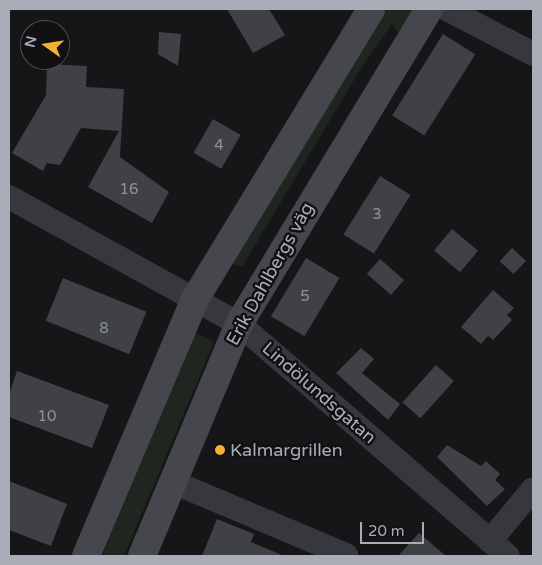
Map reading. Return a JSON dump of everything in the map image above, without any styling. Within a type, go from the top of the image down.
[{"type":"main road","points":[[86,556],[195,299],[371,9]]},
{"type":"main road","name":"Erik Dahlbergs väg","points":[[142,556],[239,324],[309,201],[429,9]]},
{"type":"street","points":[[447,9],[533,54]]},
{"type":"street","name":"Lindölundsgatan","points":[[9,197],[239,324],[499,549]]},
{"type":"street","points":[[173,482],[346,555]]},
{"type":"street","points":[[499,549],[533,489]]},
{"type":"shaded area","points":[[378,9],[412,9],[413,19],[403,38],[392,24],[363,65],[242,267],[224,261]]},
{"type":"shaded area","points":[[192,331],[214,342],[124,556],[102,556]]},
{"type":"building","points":[[227,9],[269,9],[285,35],[253,53]]},
{"type":"building","points":[[159,32],[181,34],[178,66],[158,54]]},
{"type":"building","points":[[443,34],[475,54],[424,136],[392,115]]},
{"type":"building","points":[[70,65],[87,66],[86,87],[124,89],[120,157],[169,192],[152,223],[88,187],[119,131],[81,128],[60,165],[47,163],[43,171],[12,153],[46,95],[47,70],[70,70]]},
{"type":"building","points":[[213,119],[241,135],[221,169],[194,153]]},
{"type":"building","points":[[380,176],[411,195],[374,254],[343,235]]},
{"type":"building","points":[[452,229],[478,251],[460,272],[434,250]]},
{"type":"building","points":[[512,248],[526,261],[514,274],[500,261]]},
{"type":"building","points":[[306,258],[339,278],[304,336],[271,316]]},
{"type":"building","points":[[380,259],[404,280],[391,295],[367,274]]},
{"type":"building","points":[[63,278],[146,312],[129,354],[46,321]]},
{"type":"building","points":[[493,290],[514,308],[507,315],[512,320],[493,340],[488,336],[481,344],[461,327]]},
{"type":"building","points":[[361,348],[374,359],[362,373],[400,404],[388,420],[336,373]]},
{"type":"building","points":[[436,365],[454,381],[420,418],[403,402]]},
{"type":"building","points":[[17,371],[109,405],[92,448],[9,417],[9,394]]},
{"type":"building","points":[[447,445],[481,466],[486,461],[500,474],[495,480],[505,489],[487,506],[437,457]]},
{"type":"building","points":[[9,481],[67,504],[51,546],[9,530]]},
{"type":"building","points":[[217,519],[254,534],[251,542],[284,556],[202,556]]},
{"type":"building","points":[[419,533],[446,556],[398,556]]},
{"type":"place","name":"Kalmargrillen","points":[[220,450]]}]
